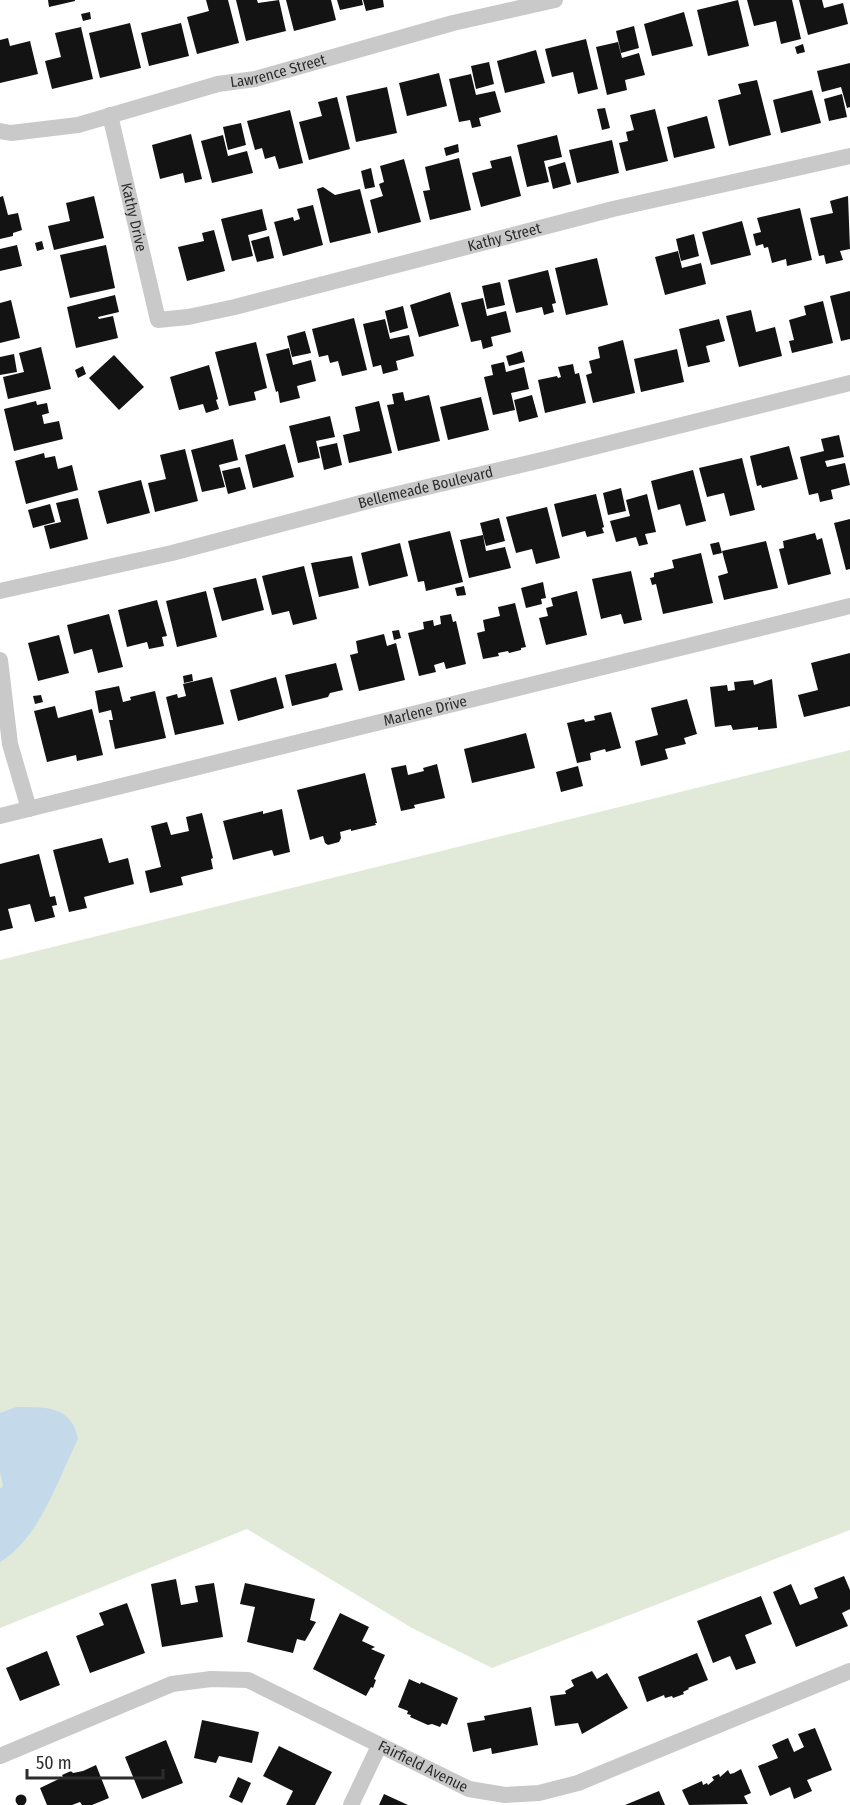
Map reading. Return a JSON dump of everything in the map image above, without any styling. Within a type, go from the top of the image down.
[{"type":"street","name":"Lawrence Street","points":[[0,131],[11,133],[78,125],[218,84],[255,79],[453,23],[555,0]]},
{"type":"street","name":"Kathy Drive","points":[[110,115],[158,320]]},
{"type":"street","name":"Kathy Street","points":[[158,320],[188,317],[235,307],[613,209],[850,156]]},
{"type":"street","name":"Bellemeade Boulevard","points":[[0,591],[172,552],[372,500],[850,383]]},
{"type":"street","name":"Marlene Drive","points":[[0,816],[850,606]]},
{"type":"street","points":[[0,660],[10,744],[29,809]]},
{"type":"street","name":"Fairfield Avenue","points":[[0,1756],[172,1684],[211,1679],[248,1680],[469,1789],[506,1795],[539,1793],[578,1783],[850,1671]]},
{"type":"street","points":[[351,1805],[379,1746]]},
{"type":"green space","points":[[850,750],[850,1530],[492,1668],[412,1628],[247,1529],[0,1628],[0,960]]},
{"type":"water","points":[[16,1407],[46,1408],[63,1414],[75,1428],[78,1439],[37,1523],[14,1551],[0,1562],[0,1489],[3,1486],[0,1472],[0,1413]]},
{"type":"building","points":[[48,0],[75,0],[75,1],[49,7]]},
{"type":"building","points":[[206,0],[228,0],[239,43],[197,54],[187,17],[209,11]]},
{"type":"building","points":[[236,0],[257,0],[258,3],[279,0],[286,31],[246,41]]},
{"type":"building","points":[[286,0],[331,0],[336,20],[294,31]]},
{"type":"building","points":[[337,0],[362,0],[363,5],[340,10]]},
{"type":"building","points":[[363,0],[383,0],[384,7],[366,11]]},
{"type":"building","points":[[738,0],[749,46],[708,56],[697,10]]},
{"type":"building","points":[[747,0],[792,0],[801,39],[781,44],[776,21],[754,26]]},
{"type":"building","points":[[799,0],[822,0],[824,8],[843,3],[848,24],[808,35]]},
{"type":"building","points":[[90,12],[91,19],[83,21],[81,14]]},
{"type":"building","points":[[684,12],[693,46],[652,56],[644,24]]},
{"type":"building","points":[[130,23],[141,68],[100,78],[89,33]]},
{"type":"building","points":[[181,23],[189,56],[149,66],[141,33]]},
{"type":"building","points":[[634,26],[639,48],[621,53],[616,31]]},
{"type":"building","points":[[81,27],[93,79],[52,89],[45,61],[61,57],[55,33]]},
{"type":"building","points":[[8,38],[10,46],[30,41],[38,74],[0,83],[0,40]]},
{"type":"building","points":[[586,39],[598,89],[578,94],[573,72],[552,77],[545,49]]},
{"type":"building","points":[[618,42],[622,58],[639,53],[645,75],[625,80],[627,90],[607,95],[596,47]]},
{"type":"building","points":[[803,44],[805,52],[797,54],[795,47]]},
{"type":"building","points":[[536,50],[545,83],[505,93],[497,61]]},
{"type":"building","points":[[489,62],[494,84],[476,89],[471,66]]},
{"type":"building","points":[[850,63],[850,107],[847,108],[841,87],[822,92],[817,71]]},
{"type":"building","points":[[439,73],[447,106],[407,116],[399,83]]},
{"type":"building","points":[[471,74],[476,95],[495,91],[501,112],[479,118],[481,126],[472,128],[470,120],[459,122],[449,79]]},
{"type":"building","points":[[757,80],[771,135],[729,146],[718,100],[741,94],[738,84]]},
{"type":"building","points":[[387,87],[397,133],[356,142],[346,96]]},
{"type":"building","points":[[812,90],[821,123],[781,133],[773,100]]},
{"type":"building","points":[[842,94],[847,117],[829,121],[824,99]]},
{"type":"building","points":[[337,97],[350,149],[309,160],[299,122],[322,116],[318,102]]},
{"type":"building","points":[[605,108],[610,128],[602,130],[597,109]]},
{"type":"building","points":[[655,109],[668,161],[626,171],[619,143],[628,141],[626,132],[634,130],[630,115]]},
{"type":"building","points":[[290,110],[303,163],[279,169],[275,156],[265,159],[262,148],[255,150],[247,121]]},
{"type":"building","points":[[707,116],[715,148],[674,158],[667,127]]},
{"type":"building","points":[[241,123],[246,145],[228,150],[223,127]]},
{"type":"building","points":[[191,134],[202,179],[185,183],[183,173],[160,179],[152,145]]},
{"type":"building","points":[[223,135],[228,156],[247,151],[253,173],[212,183],[201,141]]},
{"type":"building","points":[[557,135],[562,157],[544,161],[549,182],[527,187],[517,145]]},
{"type":"building","points":[[612,140],[619,173],[577,183],[569,150]]},
{"type":"building","points":[[458,144],[459,152],[446,156],[444,148]]},
{"type":"building","points":[[511,156],[521,196],[481,207],[472,173],[492,168],[490,161]]},
{"type":"building","points":[[459,158],[471,210],[430,220],[423,191],[430,190],[425,167]]},
{"type":"building","points":[[404,159],[421,222],[378,233],[370,200],[383,196],[379,184],[384,182],[380,166]]},
{"type":"building","points":[[565,162],[571,184],[553,189],[548,167]]},
{"type":"building","points":[[371,168],[375,187],[365,189],[361,171]]},
{"type":"building","points":[[323,187],[335,195],[360,189],[371,233],[330,243],[317,189]]},
{"type":"building","points":[[3,196],[8,215],[18,213],[22,230],[13,233],[13,236],[0,239],[0,197]]},
{"type":"building","points":[[94,196],[104,238],[54,250],[48,226],[70,221],[66,203]]},
{"type":"building","points":[[848,196],[850,249],[840,251],[843,260],[826,264],[824,255],[819,256],[810,218],[833,213],[830,201]]},
{"type":"building","points":[[313,205],[323,245],[283,256],[274,222],[293,217],[294,221],[300,219],[297,209]]},
{"type":"building","points":[[800,208],[812,260],[787,266],[786,259],[772,263],[768,247],[764,248],[763,244],[756,246],[753,234],[761,232],[757,218]]},
{"type":"building","points":[[262,209],[267,230],[248,235],[253,256],[232,261],[221,219]]},
{"type":"building","points":[[742,221],[751,255],[711,265],[702,232]]},
{"type":"building","points":[[214,230],[225,271],[187,281],[178,247],[204,241],[202,233]]},
{"type":"building","points":[[694,234],[699,256],[681,261],[676,239]]},
{"type":"building","points":[[269,236],[274,258],[257,262],[251,241]]},
{"type":"building","points":[[42,241],[44,249],[37,251],[35,243]]},
{"type":"building","points":[[17,245],[22,266],[0,271],[0,249]]},
{"type":"building","points":[[106,245],[115,288],[70,298],[60,255]]},
{"type":"building","points":[[678,251],[682,268],[701,263],[706,284],[665,295],[655,257]]},
{"type":"building","points":[[597,258],[608,305],[566,315],[555,268]]},
{"type":"building","points":[[548,270],[556,303],[552,304],[554,312],[544,315],[542,307],[516,313],[508,280]]},
{"type":"building","points":[[500,282],[505,305],[487,309],[482,286]]},
{"type":"building","points":[[850,291],[850,339],[841,341],[830,296]]},
{"type":"building","points":[[450,292],[459,326],[419,337],[410,305]]},
{"type":"building","points":[[115,295],[119,312],[98,317],[99,319],[113,316],[118,338],[76,348],[67,307]]},
{"type":"building","points":[[483,298],[487,316],[506,311],[511,332],[491,337],[493,346],[483,349],[481,340],[471,342],[461,303]]},
{"type":"building","points":[[11,300],[20,338],[0,343],[0,303]]},
{"type":"building","points":[[823,301],[833,343],[792,353],[789,341],[794,340],[789,320],[806,315],[804,306]]},
{"type":"building","points":[[403,306],[408,328],[390,333],[385,311]]},
{"type":"building","points":[[751,310],[756,332],[775,327],[782,356],[739,367],[726,316]]},
{"type":"building","points":[[354,318],[367,370],[342,376],[338,361],[330,363],[328,355],[319,357],[312,329]]},
{"type":"building","points":[[385,319],[390,339],[409,335],[414,356],[396,361],[398,370],[383,374],[381,365],[373,367],[363,324]]},
{"type":"building","points":[[719,319],[725,341],[706,346],[710,362],[688,367],[679,329]]},
{"type":"building","points":[[305,331],[311,353],[292,357],[287,336]]},
{"type":"building","points":[[623,340],[635,393],[593,403],[586,375],[592,373],[589,361],[600,358],[598,347]]},
{"type":"building","points":[[256,342],[267,388],[254,392],[256,400],[229,406],[215,352]]},
{"type":"building","points":[[41,347],[51,389],[8,399],[3,377],[24,372],[19,353]]},
{"type":"building","points":[[289,348],[293,365],[311,360],[316,381],[297,386],[300,398],[280,403],[266,354]]},
{"type":"building","points":[[677,349],[684,382],[641,392],[634,359]]},
{"type":"building","points":[[522,351],[525,362],[509,366],[506,356]]},
{"type":"building","points":[[14,354],[17,372],[0,375],[0,357]]},
{"type":"building","points":[[114,355],[144,387],[119,410],[89,378]]},
{"type":"building","points":[[504,362],[506,372],[524,367],[529,389],[511,393],[515,410],[493,415],[484,377],[493,375],[491,365]]},
{"type":"building","points":[[573,364],[575,374],[579,373],[586,403],[545,413],[538,380],[561,377],[558,367]]},
{"type":"building","points":[[209,365],[219,409],[206,413],[203,404],[179,410],[170,377]]},
{"type":"building","points":[[83,366],[86,374],[78,378],[75,370]]},
{"type":"building","points":[[403,392],[405,401],[429,395],[440,441],[398,451],[387,405],[394,404],[392,394]]},
{"type":"building","points":[[532,395],[538,417],[519,422],[514,400]]},
{"type":"building","points":[[481,397],[489,430],[448,440],[440,407]]},
{"type":"building","points":[[36,401],[37,405],[47,403],[49,413],[42,415],[44,424],[59,421],[63,439],[14,451],[4,409]]},
{"type":"building","points":[[379,401],[392,453],[349,463],[343,435],[360,431],[355,407]]},
{"type":"building","points":[[330,416],[335,437],[316,441],[320,458],[298,463],[289,426]]},
{"type":"building","points":[[839,435],[844,457],[825,461],[827,467],[845,463],[850,485],[831,490],[833,499],[820,502],[818,493],[809,495],[800,457],[824,451],[821,439]]},
{"type":"building","points":[[233,439],[238,460],[219,465],[225,487],[202,492],[191,450]]},
{"type":"building","points":[[337,443],[342,465],[324,470],[319,447]]},
{"type":"building","points":[[285,444],[294,477],[253,488],[245,455]]},
{"type":"building","points":[[789,446],[798,479],[762,488],[761,485],[757,486],[750,456]]},
{"type":"building","points":[[185,449],[198,501],[155,512],[148,483],[166,479],[160,455]]},
{"type":"building","points":[[44,453],[45,458],[55,456],[58,469],[72,465],[78,490],[26,504],[15,461]]},
{"type":"building","points":[[742,458],[755,510],[730,516],[724,493],[707,497],[699,468]]},
{"type":"building","points":[[240,467],[246,489],[228,494],[222,471]]},
{"type":"building","points":[[693,470],[706,521],[686,526],[680,504],[658,510],[651,481]]},
{"type":"building","points":[[141,480],[150,513],[107,524],[98,491]]},
{"type":"building","points":[[621,488],[626,511],[608,515],[603,493]]},
{"type":"building","points":[[596,494],[604,533],[587,537],[585,531],[562,537],[554,504]]},
{"type":"building","points":[[647,494],[656,532],[645,534],[648,544],[639,546],[636,537],[616,542],[610,521],[630,516],[626,500]]},
{"type":"building","points":[[78,498],[88,539],[50,549],[44,526],[61,522],[56,503]]},
{"type":"building","points":[[50,504],[55,522],[33,528],[28,510]]},
{"type":"building","points":[[547,507],[560,558],[536,564],[532,549],[516,553],[506,517]]},
{"type":"building","points":[[499,518],[505,541],[486,546],[480,523]]},
{"type":"building","points":[[850,519],[850,569],[846,570],[834,523]]},
{"type":"building","points":[[450,531],[463,582],[426,591],[424,581],[418,582],[408,541]]},
{"type":"building","points":[[815,533],[817,540],[822,538],[831,574],[788,585],[779,549],[784,548],[783,541]]},
{"type":"building","points":[[483,535],[486,551],[505,547],[511,568],[469,578],[460,540]]},
{"type":"building","points":[[766,541],[778,588],[724,600],[718,576],[728,573],[722,551]]},
{"type":"building","points":[[719,542],[722,553],[713,555],[710,544]]},
{"type":"building","points":[[400,543],[408,576],[369,586],[361,553]]},
{"type":"building","points":[[701,553],[713,603],[663,614],[656,584],[652,585],[650,578],[654,577],[654,573],[674,568],[672,560]]},
{"type":"building","points":[[352,556],[359,588],[319,597],[311,563]]},
{"type":"building","points":[[304,566],[317,619],[293,625],[289,611],[272,615],[262,576]]},
{"type":"building","points":[[631,571],[642,620],[624,624],[621,614],[601,619],[592,579]]},
{"type":"building","points":[[256,578],[264,610],[222,621],[213,588]]},
{"type":"building","points":[[543,582],[546,598],[541,599],[542,604],[526,608],[521,588]]},
{"type":"building","points":[[464,586],[466,595],[457,596],[455,588]]},
{"type":"building","points":[[206,591],[217,637],[177,647],[166,601]]},
{"type":"building","points":[[577,591],[587,635],[546,645],[539,618],[548,616],[546,608],[553,606],[551,598]]},
{"type":"building","points":[[157,600],[167,636],[162,637],[164,646],[149,649],[147,642],[127,647],[118,610]]},
{"type":"building","points":[[515,603],[526,647],[483,659],[477,633],[485,631],[483,620],[500,616],[498,607]]},
{"type":"building","points":[[109,614],[123,667],[98,673],[92,649],[74,654],[67,625]]},
{"type":"building","points":[[451,614],[453,622],[456,621],[466,664],[446,669],[444,662],[434,665],[436,672],[419,676],[408,633],[424,629],[423,622],[433,620],[434,626],[441,624],[440,616]]},
{"type":"building","points":[[399,630],[401,638],[394,640],[392,631]]},
{"type":"building","points":[[384,634],[387,646],[396,643],[405,680],[359,691],[350,655],[358,653],[356,641]]},
{"type":"building","points":[[59,635],[69,673],[38,681],[28,643]]},
{"type":"building","points":[[850,653],[850,706],[804,717],[798,695],[818,690],[811,663]]},
{"type":"building","points":[[336,663],[343,690],[330,693],[328,697],[292,706],[285,675]]},
{"type":"building","points":[[192,674],[193,681],[184,683],[183,676]]},
{"type":"building","points":[[212,677],[224,724],[175,735],[166,697],[177,694],[178,698],[186,696],[183,684]]},
{"type":"building","points":[[276,677],[284,708],[238,721],[230,690]]},
{"type":"building","points":[[772,679],[777,728],[758,730],[758,727],[733,730],[731,725],[715,727],[710,687],[727,685],[728,691],[735,690],[734,682],[753,680],[754,685]]},
{"type":"building","points":[[119,686],[123,702],[131,700],[130,697],[155,691],[166,738],[115,749],[109,720],[113,720],[111,710],[99,713],[95,691]]},
{"type":"building","points":[[41,695],[43,702],[35,704],[33,696]]},
{"type":"building","points":[[687,699],[697,734],[684,738],[686,744],[665,749],[668,759],[641,766],[635,741],[658,735],[651,708]]},
{"type":"building","points":[[55,706],[58,718],[92,709],[103,755],[77,761],[76,755],[47,762],[34,711]]},
{"type":"building","points":[[611,712],[621,748],[590,753],[591,760],[577,763],[567,723],[584,719],[585,722],[595,720],[594,716]]},
{"type":"building","points":[[526,733],[535,768],[472,783],[464,749]]},
{"type":"building","points":[[437,764],[445,798],[414,805],[415,808],[401,811],[391,768],[406,765],[408,775],[424,771],[423,768]]},
{"type":"building","points":[[578,766],[583,786],[561,792],[556,772]]},
{"type":"building","points":[[365,773],[376,825],[340,832],[339,842],[328,845],[323,836],[310,840],[297,790]]},
{"type":"building","points":[[282,809],[290,852],[274,856],[272,850],[233,860],[223,821],[263,811],[263,814]]},
{"type":"building","points":[[202,813],[213,858],[211,859],[213,869],[181,877],[183,885],[150,893],[145,871],[161,867],[151,826],[167,822],[171,835],[189,831],[186,817]]},
{"type":"building","points":[[102,838],[109,863],[128,858],[134,884],[84,897],[87,908],[69,912],[53,850]]},
{"type":"building","points":[[39,854],[50,897],[55,896],[57,905],[52,906],[55,917],[35,922],[30,904],[8,909],[13,928],[0,931],[0,864]]},
{"type":"building","points":[[844,1576],[850,1590],[850,1609],[842,1613],[848,1626],[796,1647],[773,1592],[791,1584],[800,1605],[818,1598],[814,1588]]},
{"type":"building","points":[[176,1579],[181,1605],[198,1602],[195,1586],[214,1583],[223,1637],[162,1647],[151,1584]]},
{"type":"building","points":[[245,1583],[315,1599],[310,1620],[316,1622],[305,1641],[297,1639],[293,1653],[247,1642],[255,1607],[240,1604]]},
{"type":"building","points":[[761,1596],[772,1624],[745,1635],[756,1663],[736,1670],[730,1656],[713,1663],[697,1621]]},
{"type":"building","points":[[127,1603],[145,1653],[90,1673],[76,1636],[104,1625],[99,1613]]},
{"type":"building","points":[[340,1613],[369,1627],[362,1641],[375,1647],[371,1649],[385,1655],[374,1679],[376,1680],[373,1688],[371,1687],[366,1696],[313,1669]]},
{"type":"building","points":[[47,1651],[60,1685],[20,1701],[6,1668]]},
{"type":"building","points":[[697,1653],[708,1680],[688,1688],[683,1692],[684,1694],[673,1698],[672,1696],[665,1698],[664,1695],[647,1702],[638,1677]]},
{"type":"building","points":[[592,1671],[597,1679],[607,1673],[628,1708],[582,1734],[578,1723],[555,1726],[550,1696],[566,1694],[565,1691],[574,1686],[571,1680]]},
{"type":"building","points":[[409,1679],[458,1698],[447,1725],[442,1723],[440,1727],[428,1725],[410,1717],[411,1715],[407,1714],[408,1711],[398,1707]]},
{"type":"building","points":[[531,1707],[538,1745],[492,1754],[491,1748],[473,1752],[467,1723],[485,1720],[484,1716]]},
{"type":"building","points":[[202,1720],[259,1732],[252,1763],[219,1756],[216,1763],[194,1758]]},
{"type":"building","points":[[815,1728],[832,1770],[807,1780],[812,1791],[794,1799],[790,1787],[770,1796],[758,1766],[778,1758],[772,1745],[788,1738],[794,1752],[804,1747],[798,1734]]},
{"type":"building","points":[[166,1740],[183,1783],[142,1799],[125,1757]]},
{"type":"building","points":[[279,1746],[332,1772],[315,1805],[286,1805],[293,1791],[263,1776]]},
{"type":"building","points":[[96,1765],[109,1798],[92,1805],[82,1805],[80,1802],[72,1805],[47,1805],[40,1788],[71,1771],[73,1773],[83,1771]]},
{"type":"building","points":[[741,1769],[751,1793],[744,1796],[748,1804],[689,1805],[682,1790],[702,1781],[703,1785],[707,1783],[708,1785],[714,1780],[712,1777],[719,1774],[720,1777],[728,1770],[730,1774]]},
{"type":"building","points":[[238,1777],[251,1783],[242,1803],[229,1797]]},
{"type":"building","points":[[659,1791],[665,1805],[625,1805]]},
{"type":"building","points":[[21,1794],[27,1800],[21,1806],[15,1800]]},
{"type":"building","points":[[384,1794],[408,1805],[379,1805]]}]
